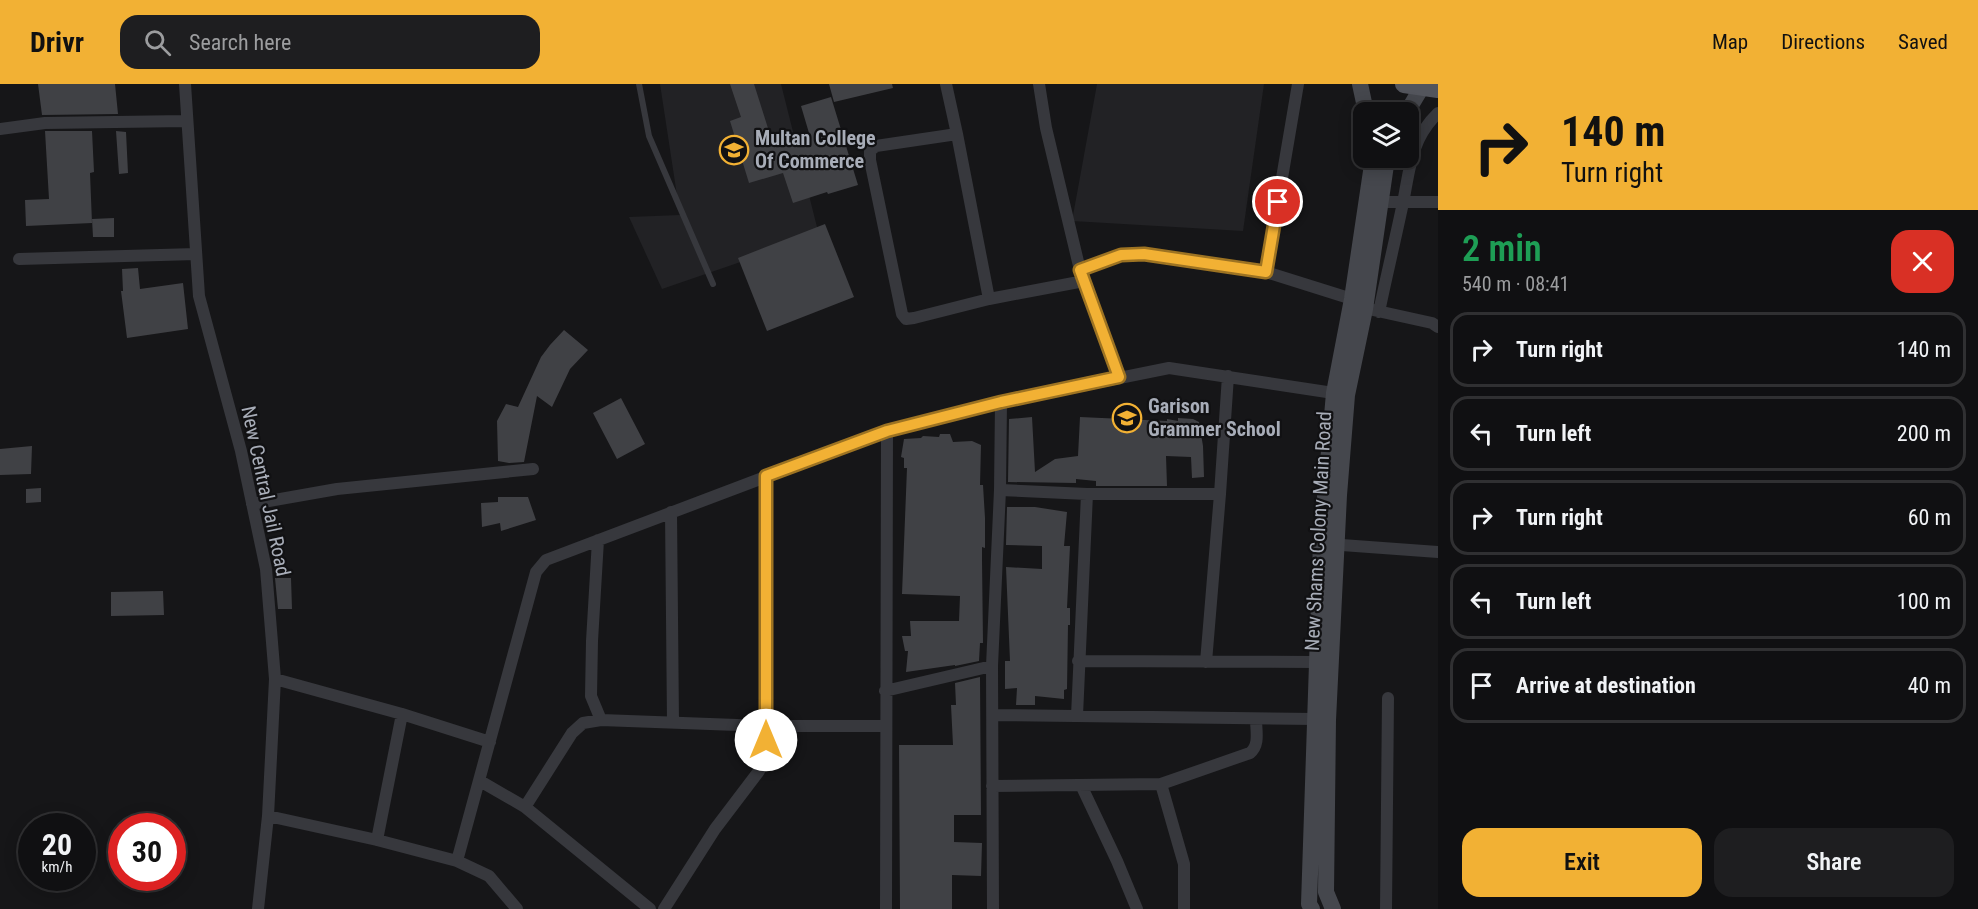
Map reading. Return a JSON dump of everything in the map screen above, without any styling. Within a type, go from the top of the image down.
[{"type":"main road","points":[[1360,84],[1364,102]]},
{"type":"main road","points":[[1413,102],[1422,87]]},
{"type":"main road","name":"New Shams Colony Main Road","points":[[1312,909],[1309,904],[1316,662],[1341,394],[1362,306],[1373,202],[1373,168]]},
{"type":"main road","name":"New Shams Colony Main Road","points":[[1373,202],[1384,168]]},
{"type":"main road","name":"New Shams Colony Main Road","points":[[1328,544],[1326,892],[1333,909]]},
{"type":"street","name":"New Central Jail Road","points":[[185,84],[199,296],[241,452],[266,569],[275,679],[267,816],[258,909]]},
{"type":"street","points":[[946,84],[989,299]]},
{"type":"street","points":[[1039,84],[1046,129],[1082,275],[1119,377]]},
{"type":"street","points":[[1266,272],[1298,84]]},
{"type":"street","points":[[1362,306],[1404,202],[1410,161],[1418,140],[1438,113]]},
{"type":"street","points":[[0,129],[45,123],[186,121]]},
{"type":"street","points":[[957,134],[876,146],[870,151],[902,314],[906,319],[1082,275],[1121,255],[1144,254],[1266,272],[1362,306],[1432,323],[1438,327]]},
{"type":"street","points":[[1373,202],[1438,202]]},
{"type":"street","points":[[19,259],[196,254]]},
{"type":"street","points":[[457,861],[536,572],[546,560],[887,431],[1001,402],[1119,377],[1169,368],[1341,394]]},
{"type":"street","points":[[1206,662],[1228,376]]},
{"type":"street","points":[[993,909],[992,666],[1000,490],[1001,402]]},
{"type":"street","points":[[885,909],[887,431]]},
{"type":"street","points":[[252,504],[338,489],[534,469]]},
{"type":"street","points":[[664,909],[715,829],[759,771],[766,754],[766,476]]},
{"type":"street","points":[[1000,490],[1087,494],[1220,494]]},
{"type":"street","points":[[1077,716],[1087,494]]},
{"type":"street","points":[[671,512],[673,723]]},
{"type":"street","points":[[598,540],[591,696],[601,720]]},
{"type":"street","points":[[1328,544],[1438,552]]},
{"type":"street","points":[[1078,661],[1316,662]]},
{"type":"street","points":[[885,691],[992,666]]},
{"type":"street","points":[[275,679],[402,714],[490,742]]},
{"type":"street","points":[[1386,909],[1388,698]]},
{"type":"street","points":[[376,840],[402,714]]},
{"type":"street","points":[[994,715],[1315,719]]},
{"type":"street","points":[[992,786],[1161,784],[1250,753],[1255,749],[1257,741],[1256,719]]},
{"type":"street","points":[[525,807],[572,733],[583,723],[601,720],[766,726],[886,726]]},
{"type":"street","points":[[480,781],[525,807],[650,909]]},
{"type":"street","points":[[1161,784],[1184,864],[1184,909]]},
{"type":"street","points":[[1081,785],[1137,909]]},
{"type":"street","points":[[267,816],[457,861],[489,876],[517,909]]},
{"type":"lane","points":[[639,84],[649,136],[713,284]]},
{"type":"shaded area","name":"Multan College Of Commerce","points":[[660,84],[781,84],[819,235],[662,289],[629,217],[680,215]]},
{"type":"shaded area","points":[[1097,84],[1264,84],[1243,231],[1072,221]]},
{"type":"building","points":[[38,84],[115,84],[118,114],[42,115]]},
{"type":"building","points":[[730,84],[754,84],[773,144],[809,133],[801,106],[831,97],[858,185],[793,203],[783,173],[749,183],[730,121],[741,117]]},
{"type":"building","points":[[829,84],[892,84],[893,88],[834,102]]},
{"type":"building","points":[[45,131],[92,131],[94,172],[90,173],[92,223],[26,226],[25,200],[49,199]]},
{"type":"building","points":[[116,131],[126,132],[128,173],[119,174]]},
{"type":"building","points":[[114,218],[114,237],[93,237],[92,219]]},
{"type":"building","points":[[825,224],[854,297],[767,331],[738,258]]},
{"type":"building","points":[[138,268],[140,289],[183,283],[188,329],[127,338],[121,291],[123,291],[122,269]]},
{"type":"building","points":[[564,330],[588,350],[570,369],[552,407],[537,396],[524,462],[498,461],[497,421],[506,404],[518,407],[541,357]]},
{"type":"building","points":[[621,398],[645,444],[617,459],[593,413]]},
{"type":"building","points":[[1032,417],[1035,472],[1055,459],[1078,456],[1080,417],[1167,421],[1167,419],[1178,421],[1178,418],[1193,419],[1199,422],[1203,446],[1204,477],[1192,478],[1191,457],[1166,456],[1167,486],[1096,486],[1096,481],[1076,479],[1076,483],[1008,482],[1009,419]]},
{"type":"building","points":[[940,434],[950,434],[953,442],[972,441],[981,445],[980,485],[983,485],[985,518],[985,548],[982,547],[983,643],[980,643],[979,661],[906,672],[908,651],[905,651],[902,636],[911,636],[910,621],[959,621],[960,596],[902,594],[907,468],[904,468],[904,458],[901,457],[904,439],[923,436],[939,437]]},
{"type":"building","points":[[32,446],[31,474],[0,475],[0,449]]},
{"type":"building","points":[[41,488],[41,502],[26,503],[26,489]]},
{"type":"building","points":[[498,497],[528,497],[536,520],[501,531],[500,523],[482,527],[481,503],[498,502]]},
{"type":"building","points":[[1007,507],[1035,507],[1067,512],[1064,546],[1070,546],[1067,608],[1070,608],[1070,625],[1068,625],[1067,689],[1064,690],[1064,699],[1035,696],[1035,705],[1016,705],[1017,688],[1005,689],[1005,661],[1010,661],[1006,567],[1042,569],[1042,546],[1006,545]]},
{"type":"building","points":[[275,578],[291,578],[292,609],[278,609]]},
{"type":"building","points":[[163,591],[164,615],[111,616],[111,592]]},
{"type":"building","points":[[980,677],[981,815],[954,815],[954,842],[982,843],[981,876],[952,875],[952,909],[900,909],[899,745],[953,745],[951,705],[956,705],[955,683]]},
{"type":"place","name":"Multan College Of Commerce","points":[[734,150]]},
{"type":"place","name":"Garison Grammer School","points":[[1127,418]]},
{"type":"route","points":[[766,740],[766,476],[887,431],[1001,402],[1119,377],[1080,270],[1121,255],[1144,254],[1266,272],[1278,202]]}]
